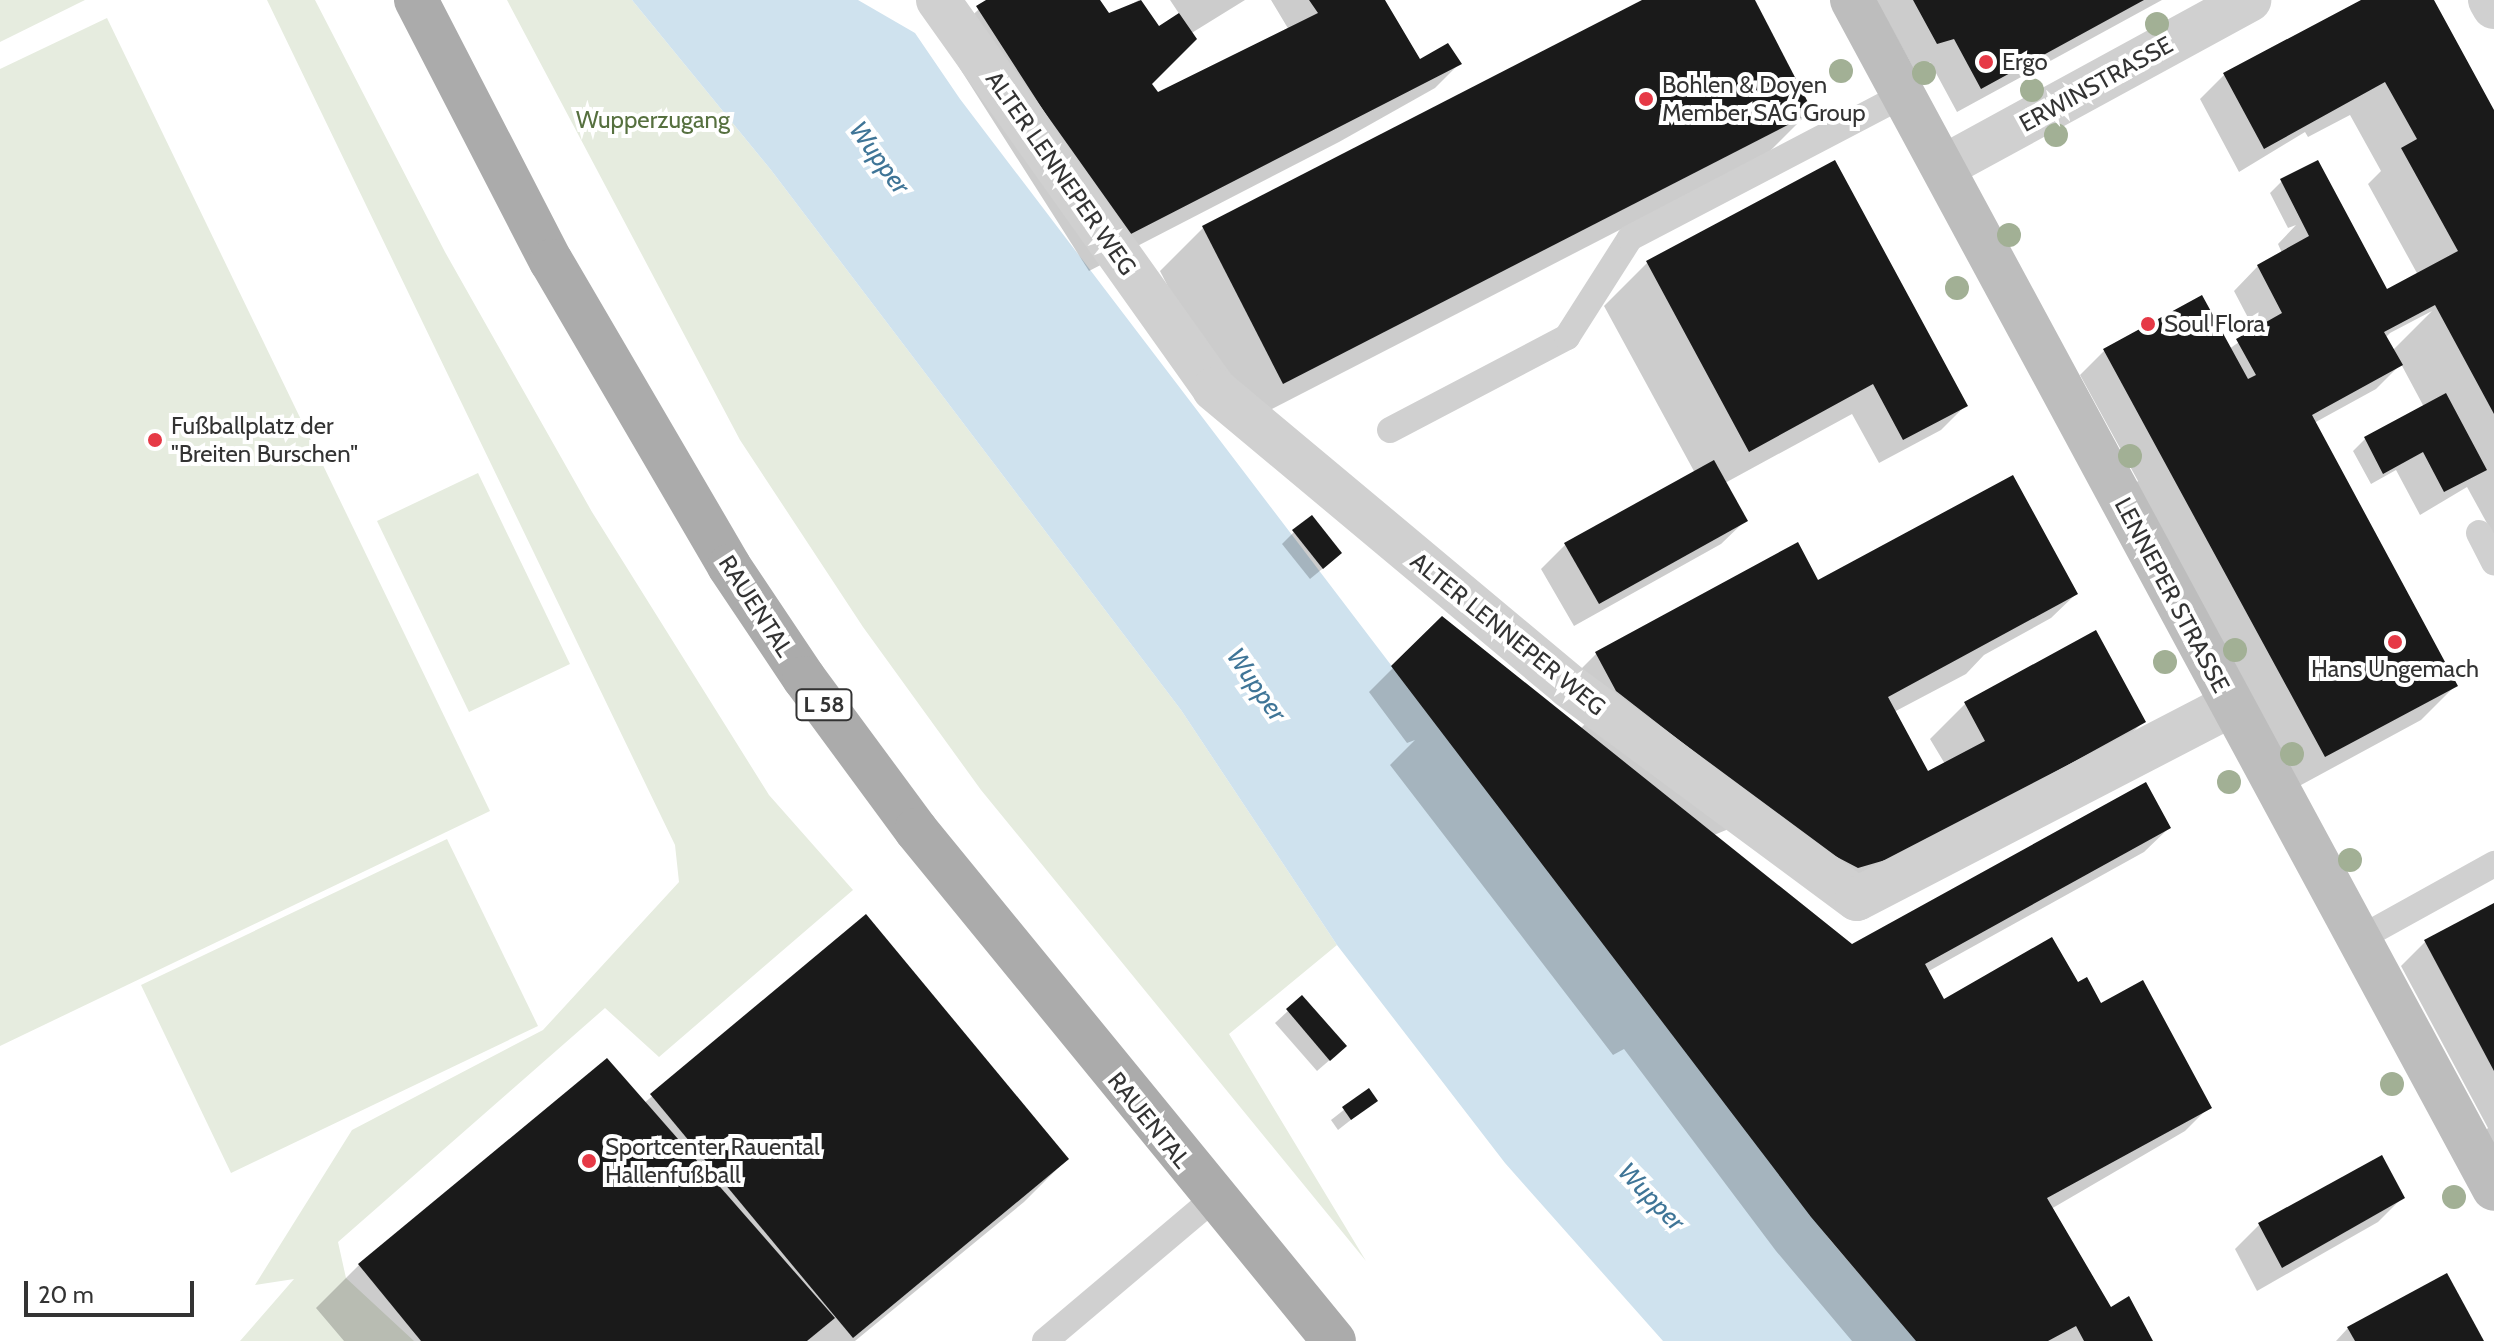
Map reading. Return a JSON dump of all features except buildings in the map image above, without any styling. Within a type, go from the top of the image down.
[{"type":"main road","name":"RAUENTAL","points":[[416,0],[551,261],[729,566],[916,830],[1213,1199],[1334,1341]]},
{"type":"main road","name":"LENNEPER STRASSE","points":[[1852,0],[2494,1189]]},
{"type":"street","name":"ALTER LENNEPER WEG","points":[[938,0],[1214,389],[1569,686],[1857,899],[2231,705]]},
{"type":"street","name":"ERWINSTRASSE","points":[[1943,167],[2249,0]]},
{"type":"street","points":[[2490,0],[2494,7]]},
{"type":"lane","points":[[1390,430],[1567,337],[1630,238],[1904,95]]},
{"type":"lane","points":[[2479,533],[2494,562]]},
{"type":"lane","points":[[2357,940],[2494,864]]},
{"type":"lane","points":[[1045,1341],[1213,1199]]},
{"type":"green space","points":[[0,0],[85,0],[0,42]]},
{"type":"green space","points":[[267,0],[315,0],[445,252],[592,512],[769,795],[853,890],[659,1057],[605,1008],[338,1242],[346,1278],[414,1341],[240,1341],[294,1279],[255,1285],[352,1130],[543,1030],[679,882],[675,845]]},
{"type":"green space","name":"Wupperzugang","points":[[507,0],[632,0],[771,170],[1181,710],[1337,945],[1229,1034],[1366,1261],[981,790],[863,627],[740,440]]},
{"type":"green space","name":"Fußballplatz der \"Breiten Burschen\"","points":[[107,18],[490,811],[0,1046],[0,69]]},
{"type":"green space","points":[[478,473],[570,664],[469,712],[377,521]]},
{"type":"green space","points":[[447,839],[538,1026],[231,1173],[141,985]]},
{"type":"water","name":"Wupper","points":[[632,0],[858,0],[915,33],[960,99],[1656,1013],[1830,1240],[1917,1341],[1663,1341],[1505,1163],[1337,945],[1181,710],[771,170]]},
{"type":"place","name":"Ergo","points":[[1986,62]]},
{"type":"place","name":"Bohlen & Doyen Member SAG Group","points":[[1646,99]]},
{"type":"place","name":"Soul Flora","points":[[2148,324]]},
{"type":"place","name":"Fußballplatz der \"Breiten Burschen\"","points":[[155,440]]},
{"type":"place","name":"Hans Ungemach","points":[[2395,642]]},
{"type":"place","name":"Sportcenter Rauental Hallenfußball","points":[[589,1161]]}]
